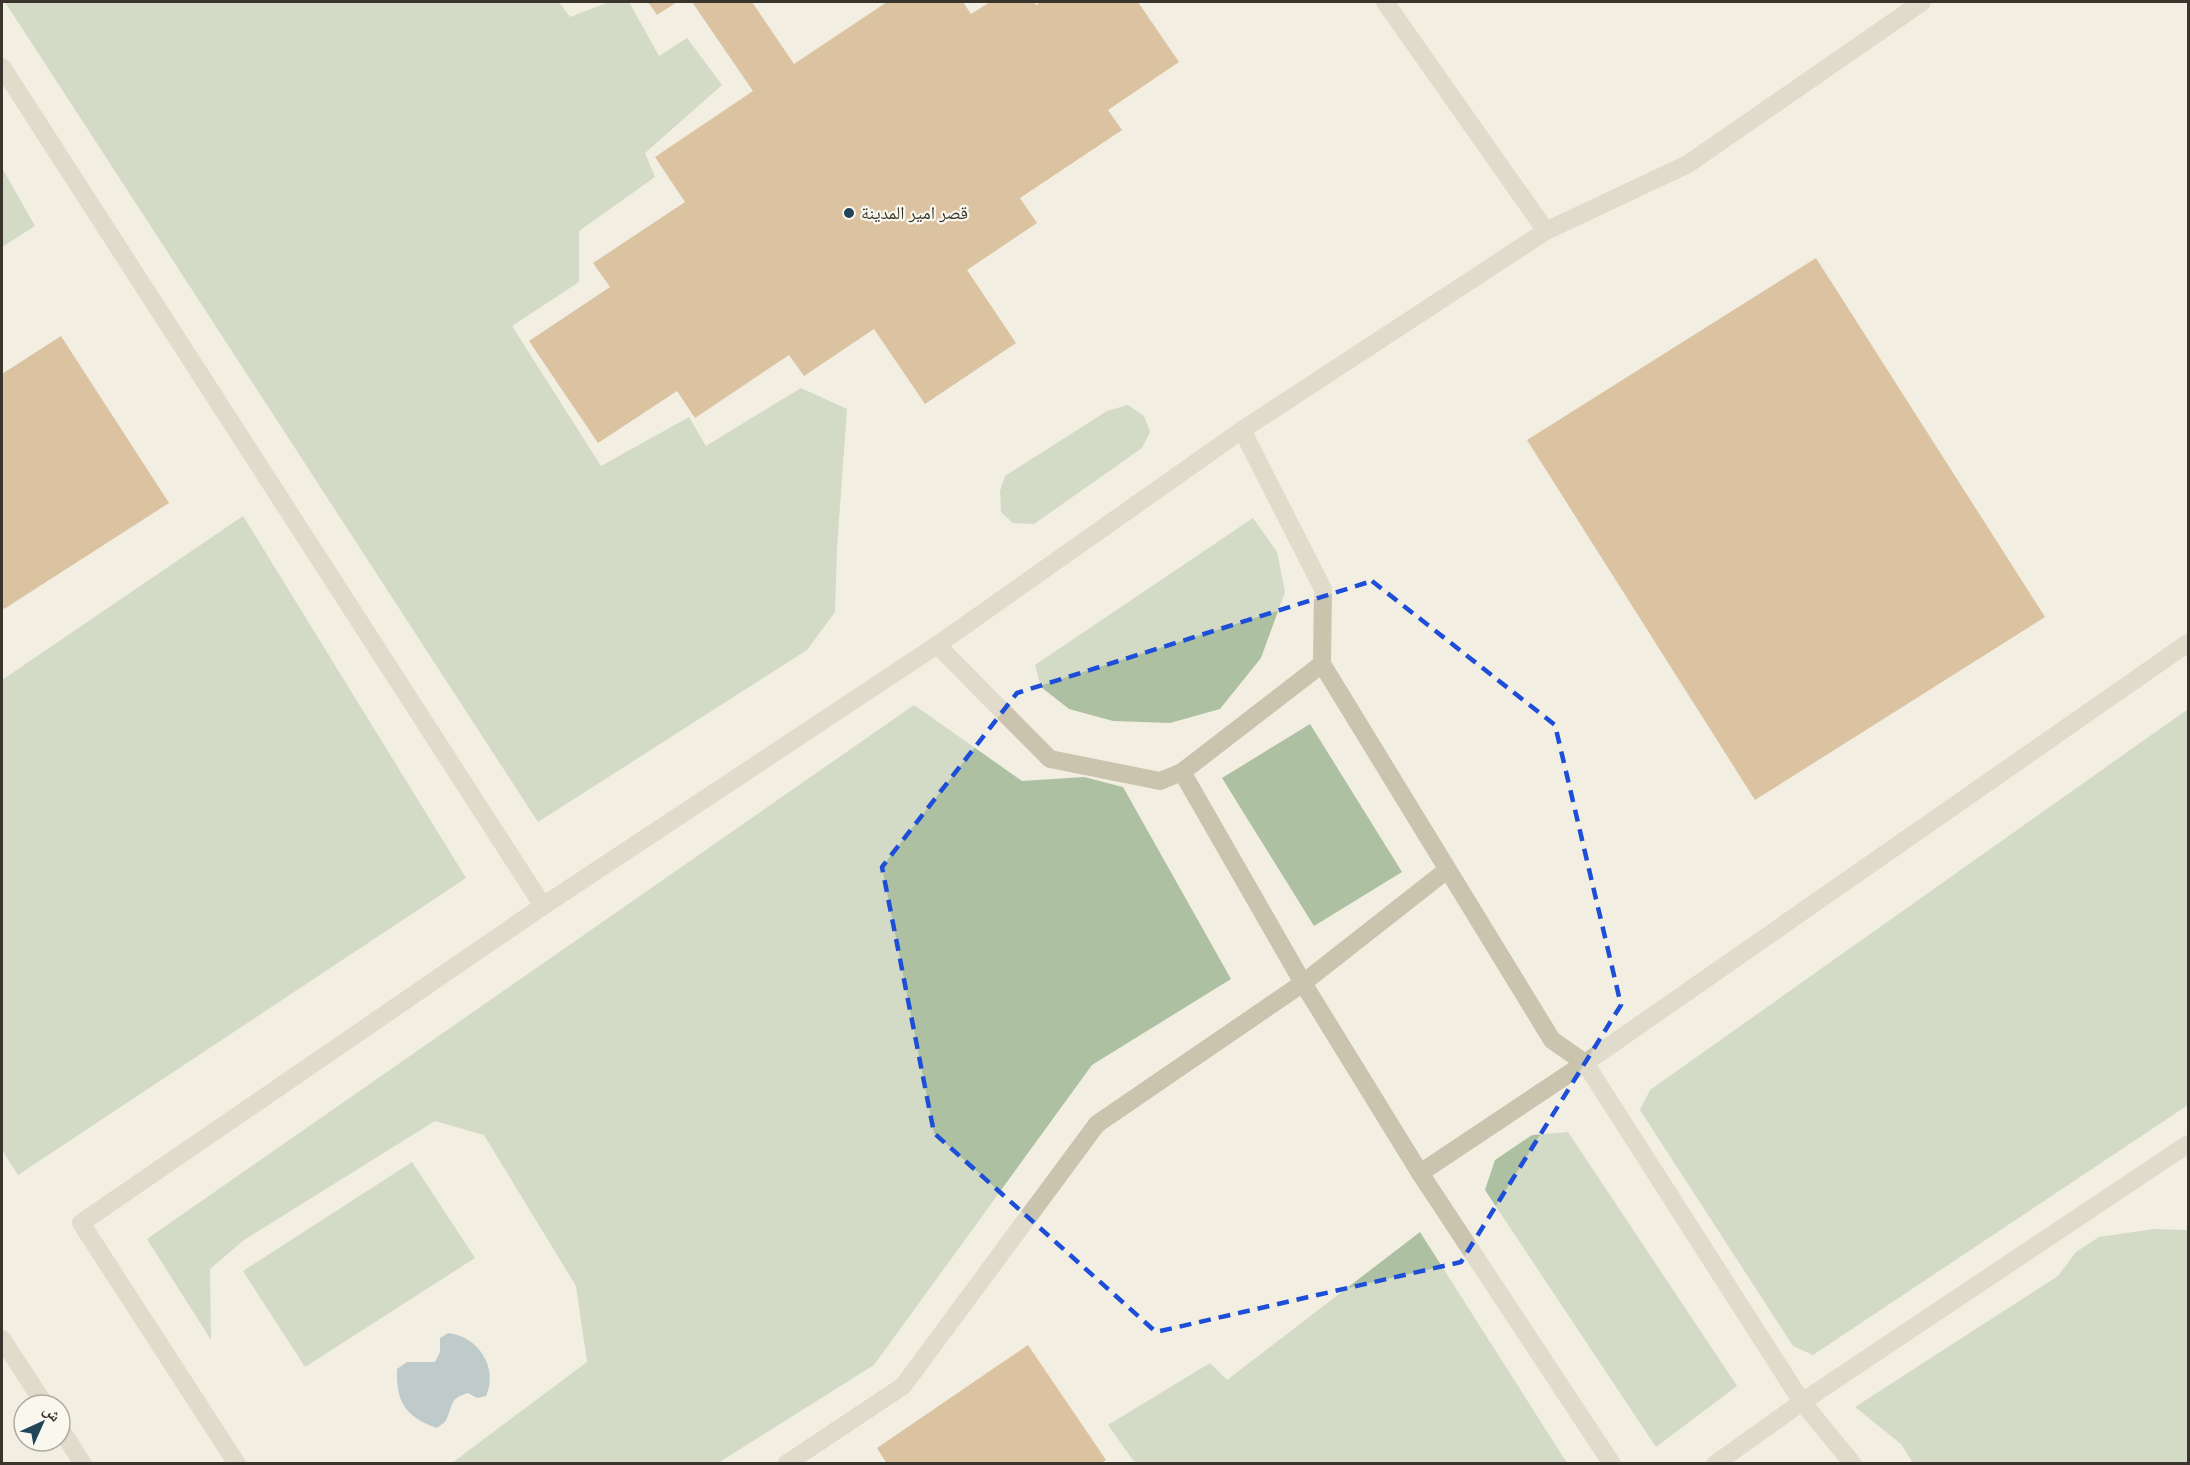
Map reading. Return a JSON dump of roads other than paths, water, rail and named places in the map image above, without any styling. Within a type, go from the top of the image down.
[{"type":"street","points":[[1385,2],[1546,231]]},
{"type":"street","points":[[237,1464],[81,1223],[543,906],[937,645],[1242,430],[1546,231],[1688,164],[1922,2]]},
{"type":"street","points":[[2,67],[543,906]]},
{"type":"street","points":[[1242,430],[1323,589],[1322,664],[1552,1040],[1585,1063],[1802,1402],[1853,1464]]},
{"type":"street","points":[[1420,1173],[1585,1063],[2188,644]]},
{"type":"street","points":[[937,645],[1050,759],[1160,781],[1182,772],[1322,664]]},
{"type":"street","points":[[1182,772],[1303,983],[1420,1173],[1612,1464]]},
{"type":"street","points":[[786,1464],[903,1386],[1097,1124],[1303,983],[1447,870]]},
{"type":"street","points":[[1714,1464],[1802,1402],[2188,1144]]},
{"type":"street","points":[[2,1339],[37,1393]]},
{"type":"street","points":[[72,1447],[83,1464]]},
{"type":"water","points":[[448,1333],[459,1335],[477,1347],[488,1365],[489,1385],[486,1396],[477,1398],[468,1393],[455,1400],[446,1419],[437,1428],[418,1419],[405,1407],[398,1391],[397,1369],[407,1362],[435,1362],[440,1352],[440,1338]]},
{"type":"place","name":"قصر امير المدينة","points":[[849,213]]}]
